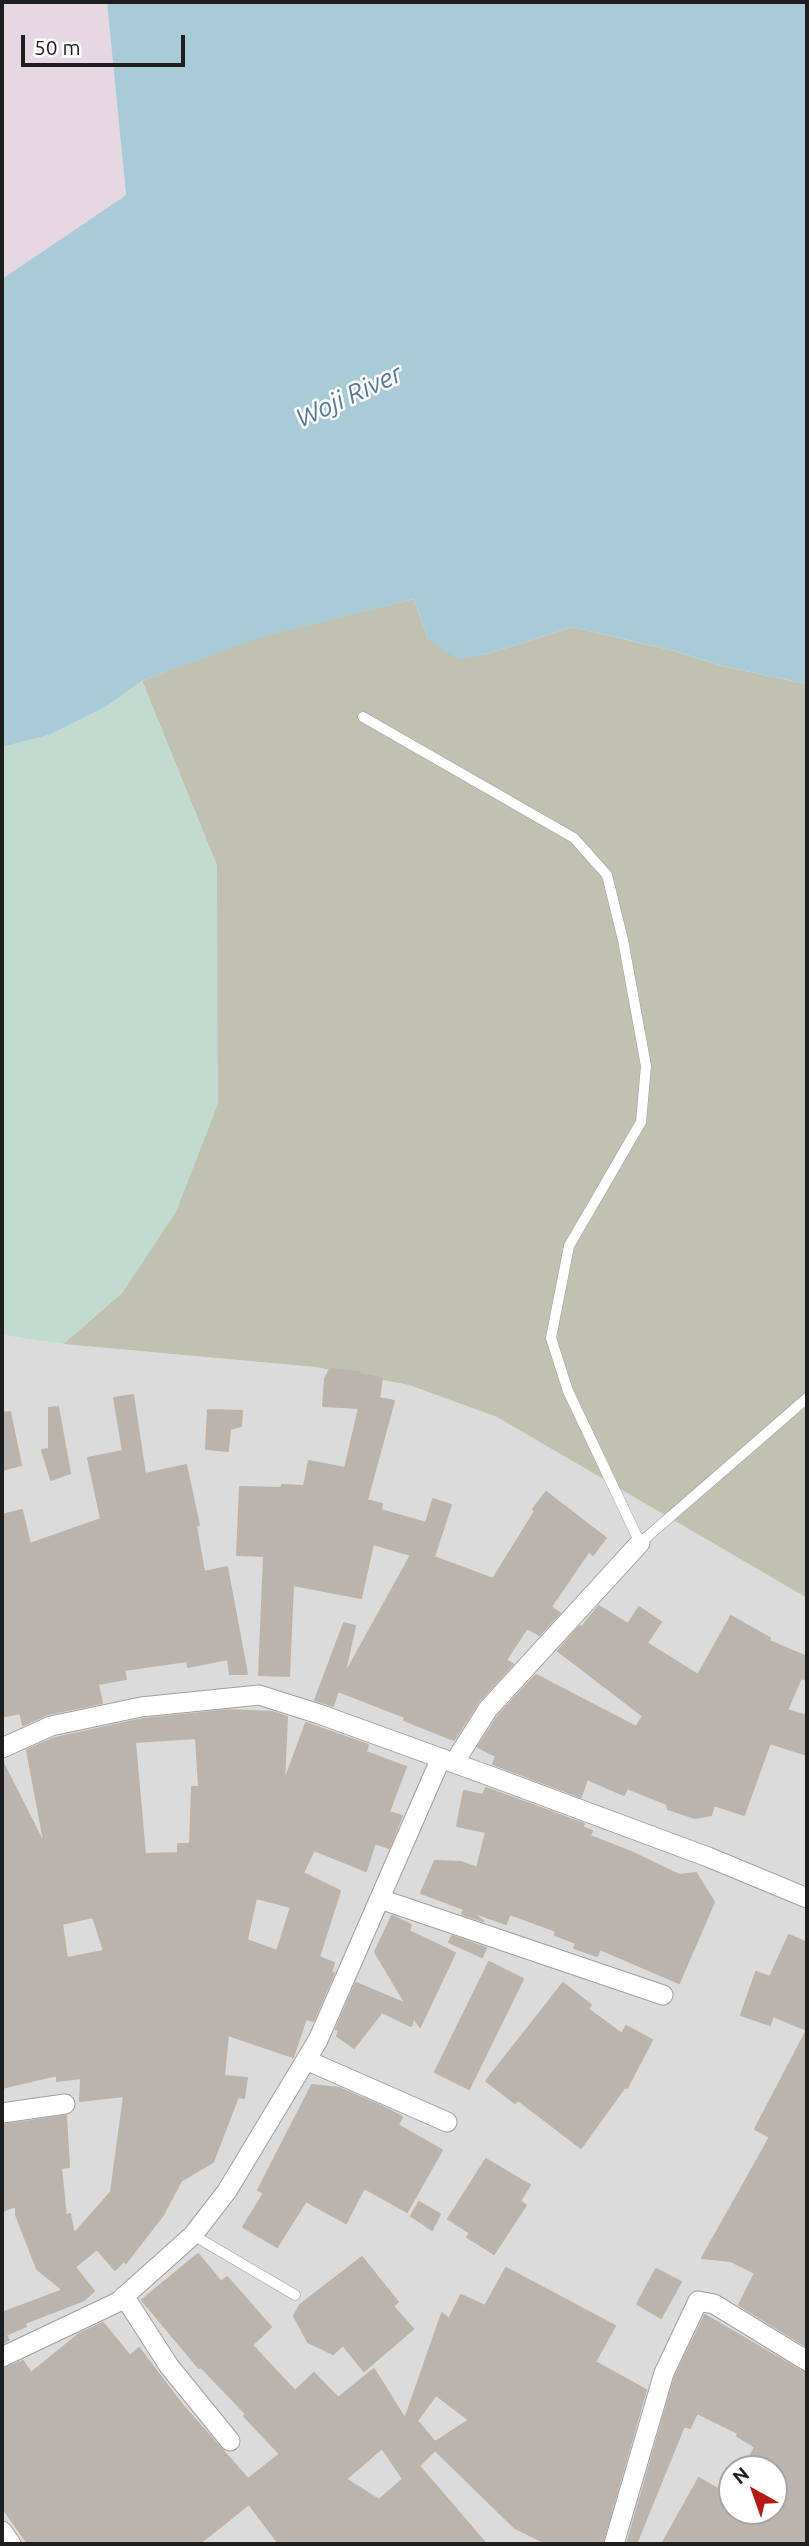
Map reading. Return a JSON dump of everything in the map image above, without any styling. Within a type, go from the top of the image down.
[{"type":"street","points":[[2,2357],[118,2302],[193,2235],[227,2191],[318,2040],[380,1899],[447,1761],[488,1709],[640,1543]]},
{"type":"street","points":[[2,1748],[51,1726],[128,1710],[259,1695],[320,1714],[708,1857],[807,1898]]},
{"type":"street","points":[[380,1899],[663,1995]]},
{"type":"street","points":[[306,2060],[447,2122]]},
{"type":"street","points":[[2,2113],[65,2104]]},
{"type":"street","points":[[124,2296],[169,2366],[230,2441]]},
{"type":"street","points":[[617,2543],[664,2372],[698,2301],[714,2304],[807,2361]]},
{"type":"street","points":[[2,2531],[11,2544]]},
{"type":"lane","points":[[363,717],[574,838],[607,875],[623,940],[646,1066],[640,1122],[569,1246],[551,1338],[568,1391],[640,1543],[807,1398]]},
{"type":"lane","points":[[193,2235],[295,2295]]},
{"type":"shaded area","points":[[2,2],[107,2],[126,195],[2,279]]},
{"type":"shaded area","points":[[414,599],[428,639],[484,655],[573,627],[674,651],[722,666],[807,684],[807,1598],[497,1417],[409,1385],[315,1367],[63,1344],[123,1292],[217,866],[142,681],[258,637]]},
{"type":"shaded area","points":[[142,681],[217,866],[218,1104],[176,1212],[123,1292],[63,1344],[2,1335],[2,747],[49,735],[107,706]]},
{"type":"shaded area","points":[[2,1335],[63,1344],[315,1367],[409,1385],[497,1417],[807,1598],[807,2544],[2,2544]]},
{"type":"water","name":"Woji River","points":[[107,2],[807,2],[807,684],[722,666],[674,651],[573,627],[484,655],[457,659],[428,639],[414,599],[258,638],[142,681],[107,706],[49,735],[2,747],[2,279],[126,195]]},
{"type":"building","points":[[330,1369],[382,1378],[379,1398],[394,1401],[367,1500],[382,1504],[381,1510],[426,1523],[433,1499],[451,1505],[434,1557],[493,1579],[535,1511],[533,1509],[546,1492],[606,1538],[593,1555],[589,1551],[551,1607],[560,1613],[539,1635],[527,1628],[506,1660],[513,1664],[479,1701],[454,1740],[404,1720],[405,1717],[338,1691],[333,1706],[315,1700],[344,1623],[355,1626],[344,1676],[411,1555],[373,1544],[361,1598],[293,1585],[289,1676],[259,1675],[264,1556],[237,1555],[240,1487],[304,1486],[309,1461],[345,1468],[359,1408],[323,1406],[325,1379]]},
{"type":"building","points":[[133,1395],[145,1474],[186,1465],[199,1525],[196,1526],[204,1572],[227,1567],[247,1674],[230,1674],[228,1659],[188,1667],[187,1661],[124,1670],[126,1679],[98,1684],[102,1703],[48,1714],[23,1725],[20,1713],[2,1717],[2,1515],[22,1510],[30,1544],[101,1519],[88,1458],[123,1451],[114,1398]]},
{"type":"building","points":[[58,1407],[70,1473],[51,1480],[42,1450],[49,1449],[49,1408]]},
{"type":"building","points":[[208,1410],[242,1411],[241,1426],[230,1429],[228,1451],[206,1449]]},
{"type":"building","points":[[10,1412],[21,1465],[2,1470],[2,1413]]},
{"type":"building","points":[[599,1606],[628,1624],[639,1607],[661,1622],[647,1643],[698,1675],[731,1616],[770,1638],[769,1641],[807,1657],[807,1680],[801,1678],[787,1710],[807,1716],[807,1755],[770,1743],[744,1815],[714,1805],[711,1815],[695,1818],[668,1809],[667,1804],[627,1788],[624,1795],[587,1779],[581,1797],[493,1764],[496,1756],[478,1747],[498,1716],[536,1675],[636,1727],[643,1716],[558,1651]]},
{"type":"building","points":[[230,1710],[272,1712],[287,1717],[284,1782],[306,1723],[368,1745],[366,1752],[406,1767],[389,1812],[402,1816],[389,1848],[375,1843],[366,1871],[314,1850],[303,1873],[340,1891],[319,1957],[334,1963],[331,1972],[334,1973],[313,2021],[306,2019],[293,2057],[228,2035],[224,2076],[247,2078],[244,2098],[238,2097],[213,2162],[181,2181],[163,2215],[126,2263],[124,2261],[115,2270],[97,2249],[75,2267],[94,2291],[84,2300],[25,2323],[26,2326],[6,2335],[9,2340],[2,2344],[2,2313],[63,2290],[37,2269],[16,2215],[16,2206],[2,2211],[2,2125],[66,2116],[69,2167],[61,2168],[66,2216],[70,2214],[74,2234],[111,2192],[124,2096],[80,2101],[81,2078],[57,2081],[57,2075],[2,2088],[2,1761],[45,1846],[27,1750],[55,1738],[143,1719]],"holes":[[[196,1738],[199,1787],[192,1787],[190,1844],[178,1844],[178,1853],[145,1854],[135,1742]],[[256,1898],[291,1907],[277,1951],[247,1940]],[[93,1917],[104,1951],[67,1958],[62,1924]]]},
{"type":"building","points":[[486,1788],[584,1824],[582,1827],[592,1831],[590,1836],[679,1875],[696,1873],[714,1902],[679,1983],[600,1949],[597,1956],[574,1948],[576,1943],[555,1935],[556,1931],[510,1914],[506,1924],[472,1912],[483,1921],[462,1914],[464,1909],[421,1893],[435,1861],[461,1862],[477,1868],[486,1832],[457,1826],[464,1791],[483,1795]]},
{"type":"building","points":[[392,1916],[411,1925],[409,1931],[455,1953],[420,2027],[414,2018],[411,2026],[382,2012],[354,2048],[337,2036],[339,2030],[336,2029],[356,1983],[406,2004],[375,1952]]},
{"type":"building","points":[[789,1935],[807,1943],[807,2030],[773,2016],[770,2025],[741,2015],[756,1972],[770,1977]]},
{"type":"building","points":[[452,1936],[486,1948],[482,1957],[449,1942]]},
{"type":"building","points":[[489,1962],[523,1979],[469,2089],[435,2072]]},
{"type":"building","points":[[563,1983],[591,2005],[588,2009],[622,2034],[626,2026],[652,2040],[627,2088],[625,2087],[581,2148],[518,2100],[515,2103],[486,2081]]},
{"type":"building","points":[[807,2030],[807,2347],[739,2305],[755,2273],[731,2261],[702,2258],[770,2137],[755,2129]]},
{"type":"building","points":[[312,2085],[339,2088],[385,2108],[402,2117],[398,2125],[442,2150],[407,2212],[364,2188],[346,2223],[306,2201],[277,2247],[243,2227],[264,2193],[258,2190]]},
{"type":"building","points":[[486,2159],[530,2185],[520,2201],[526,2205],[494,2254],[467,2237],[470,2233],[448,2219]]},
{"type":"building","points":[[419,2202],[440,2214],[432,2230],[411,2216]]},
{"type":"building","points":[[198,2254],[221,2282],[227,2277],[271,2327],[252,2345],[295,2391],[314,2373],[338,2398],[374,2369],[405,2419],[442,2313],[449,2319],[461,2295],[485,2306],[506,2268],[615,2326],[595,2362],[646,2390],[602,2544],[548,2544],[515,2528],[435,2450],[419,2466],[486,2544],[279,2544],[249,2504],[199,2544],[28,2544],[2,2507],[2,2369],[23,2361],[31,2373],[79,2334],[103,2323],[130,2356],[139,2348],[184,2407],[248,2479],[280,2454],[244,2416],[246,2414],[201,2367],[199,2368],[142,2300]],"holes":[[[436,2395],[469,2420],[435,2442],[417,2421]],[[382,2448],[403,2479],[379,2500],[346,2479]]]},
{"type":"building","points":[[362,2257],[398,2302],[393,2306],[413,2329],[364,2371],[343,2345],[333,2354],[308,2342],[294,2316],[300,2305]]},
{"type":"building","points":[[656,2269],[681,2282],[661,2318],[637,2304]]},
{"type":"building","points":[[705,2315],[807,2373],[807,2544],[662,2544],[699,2478],[718,2489],[718,2525],[788,2525],[788,2455],[751,2455],[755,2447],[737,2436],[738,2433],[697,2413],[690,2428],[684,2426],[636,2544],[627,2544],[675,2377]]}]
